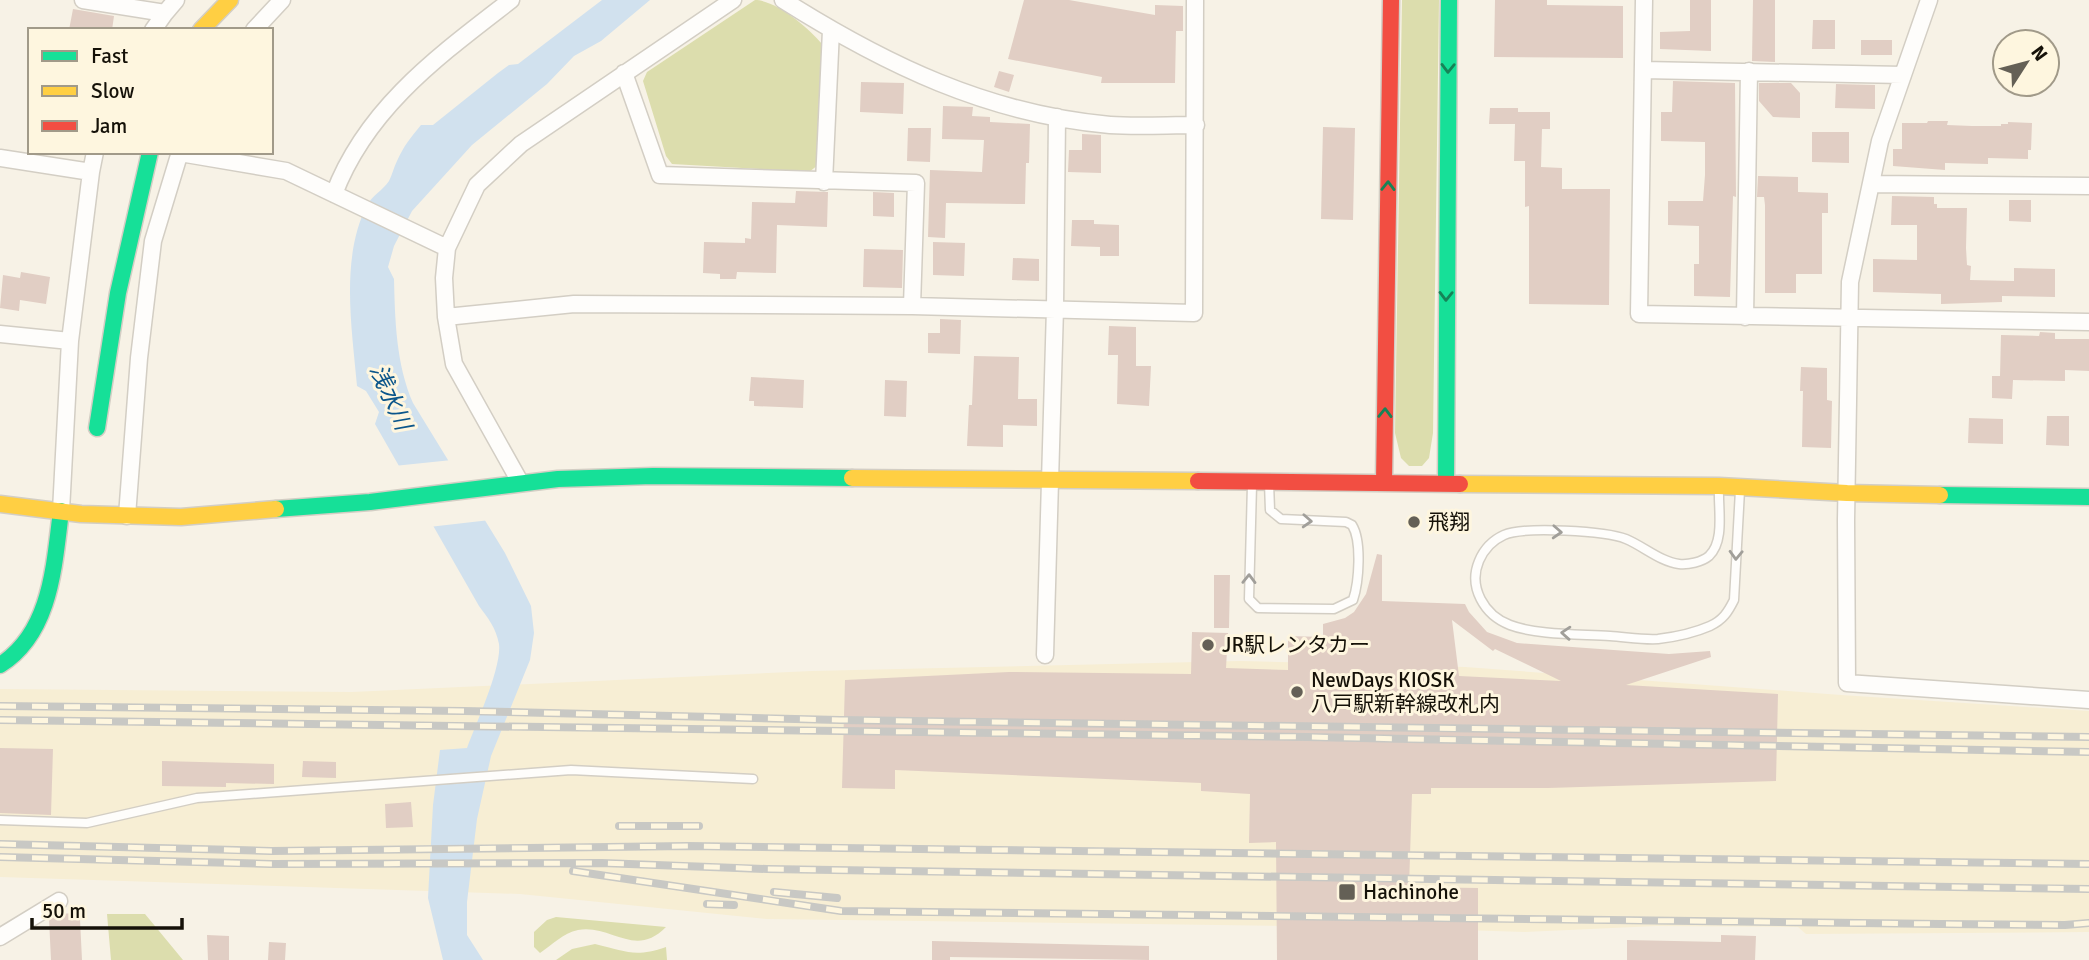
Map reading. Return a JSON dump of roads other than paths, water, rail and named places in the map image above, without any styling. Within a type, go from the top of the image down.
[{"type":"street","points":[[83,0],[170,6]]},
{"type":"street","points":[[203,28],[230,0]]},
{"type":"street","points":[[256,28],[282,0]]},
{"type":"street","points":[[334,194],[361,141],[405,87],[431,62],[512,0]]},
{"type":"street","points":[[520,482],[454,364],[446,317],[444,278],[447,248],[477,185],[521,144],[733,0]]},
{"type":"street","points":[[783,0],[831,30],[925,78],[997,105],[1111,125],[1196,125]]},
{"type":"street","points":[[446,317],[574,304],[1055,308],[1194,313],[1195,0]]},
{"type":"street","points":[[1384,482],[1391,0]]},
{"type":"street","points":[[1446,482],[1449,0]]},
{"type":"street","points":[[1644,0],[1639,314],[2089,322]]},
{"type":"street","points":[[1930,0],[1880,141],[1850,282],[1847,683],[2089,700]]},
{"type":"street","points":[[154,28],[170,6]]},
{"type":"street","points":[[824,182],[831,30]]},
{"type":"street","points":[[1643,70],[1903,75]]},
{"type":"street","points":[[1745,317],[1749,71]]},
{"type":"street","points":[[624,73],[660,175],[916,183],[912,306]]},
{"type":"street","points":[[1045,655],[1055,308],[1057,117]]},
{"type":"street","points":[[0,665],[10,661],[29,641],[52,581],[61,511],[70,341],[90,172],[94,154]]},
{"type":"street","points":[[97,428],[118,293],[150,154]]},
{"type":"street","points":[[127,516],[139,358],[153,241],[180,154]]},
{"type":"street","points":[[186,154],[286,171],[447,248]]},
{"type":"street","points":[[0,158],[90,172]]},
{"type":"street","points":[[1871,184],[2089,186]]},
{"type":"street","points":[[0,334],[70,341]]},
{"type":"street","points":[[0,504],[127,516],[181,517],[407,497],[520,482],[653,476],[1261,483],[1446,482],[1719,486],[1847,494],[2089,497]]},
{"type":"street","points":[[0,937],[59,901]]},
{"type":"lane","points":[[1261,483],[1270,510],[1281,519],[1346,522],[1352,525],[1357,541],[1356,589],[1353,600],[1334,608],[1258,608],[1252,605],[1249,599],[1261,483]]},
{"type":"lane","points":[[1719,486],[1718,544],[1708,557],[1695,563],[1678,564],[1625,539],[1605,534],[1528,531],[1506,534],[1484,550],[1477,564],[1475,582],[1481,603],[1495,617],[1511,625],[1551,632],[1657,639],[1713,625],[1726,615],[1734,600],[1740,487]]},
{"type":"lane","points":[[0,820],[88,823],[197,798],[571,770],[752,779]]},
{"type":"water","name":"浅水川","points":[[602,0],[650,0],[601,41],[574,56],[547,84],[472,145],[412,211],[394,246],[388,267],[394,279],[396,326],[407,388],[413,403],[505,553],[531,606],[534,633],[530,660],[491,756],[477,819],[467,902],[467,935],[483,960],[443,960],[428,898],[433,805],[440,750],[467,748],[493,681],[499,644],[491,624],[375,424],[379,412],[366,391],[357,386],[350,294],[353,248],[367,205],[389,181],[402,151],[421,125],[433,125],[498,73],[509,65],[518,64]]},
{"type":"railway","points":[[0,706],[2089,737]]},
{"type":"railway","points":[[0,720],[1307,737],[2089,752]]},
{"type":"railway","points":[[619,826],[699,826]]},
{"type":"railway","points":[[0,844],[271,851],[688,846],[2089,864]]},
{"type":"railway","points":[[0,857],[271,864],[602,863],[767,869],[2089,889]]},
{"type":"railway","points":[[573,871],[841,911],[1941,924],[2089,923]]},
{"type":"railway","points":[[774,892],[837,898]]},
{"type":"railway","points":[[707,904],[734,905]]},
{"type":"place","name":"飛翔","points":[[1414,522]]},
{"type":"place","name":"JR駅レンタカー","points":[[1208,645]]},
{"type":"place","name":"NewDays KIOSK 八戸駅新幹線改札内","points":[[1297,692]]},
{"type":"place","name":"Hachinohe","points":[[1347,892]]}]
